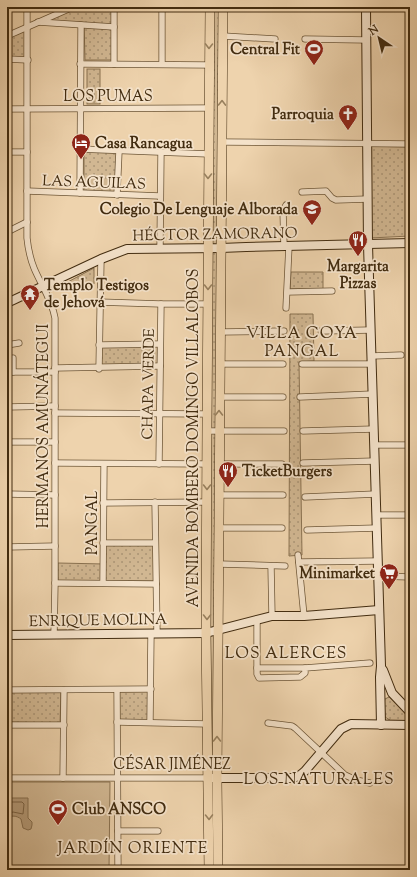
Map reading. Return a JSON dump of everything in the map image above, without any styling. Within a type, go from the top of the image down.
[{"type":"main road","name":"AVENIDA BOMBERO DOMINGO VILLALOBOS","points":[[210,7],[206,633],[208,724],[213,778],[218,870]]},
{"type":"main road","name":"AVENIDA BOMBERO DOMINGO VILLALOBOS","points":[[209,870],[218,630],[223,7]]},
{"type":"street","name":"HERMANOS AMUNÁTEGUI","points":[[27,7],[27,222],[29,254],[42,286],[51,303],[55,318],[54,634]]},
{"type":"street","points":[[7,36],[72,7]]},
{"type":"street","points":[[114,7],[114,64]]},
{"type":"street","points":[[162,7],[162,64]]},
{"type":"street","points":[[366,7],[368,245],[382,666],[381,725]]},
{"type":"street","points":[[38,22],[114,27]]},
{"type":"street","points":[[80,193],[81,25]]},
{"type":"street","points":[[223,36],[275,39]]},
{"type":"street","points":[[305,39],[366,40]]},
{"type":"street","points":[[7,59],[28,60]]},
{"type":"street","points":[[80,64],[209,65]]},
{"type":"street","name":"LOS PUMAS","points":[[7,108],[209,108]]},
{"type":"street","points":[[222,142],[410,144]]},
{"type":"street","points":[[80,149],[209,154]]},
{"type":"street","points":[[117,195],[119,151]]},
{"type":"street","points":[[7,152],[27,152]]},
{"type":"street","points":[[160,248],[161,152]]},
{"type":"street","name":"LAS AGUILAS","points":[[27,191],[160,196]]},
{"type":"street","points":[[302,192],[326,191],[336,200],[368,199]]},
{"type":"street","points":[[286,205],[283,211],[288,292],[286,308]]},
{"type":"street","points":[[7,232],[27,222]]},
{"type":"street","name":"HÉCTOR ZAMORANO","points":[[7,303],[101,259],[127,249],[410,243]]},
{"type":"street","points":[[99,368],[99,302],[101,259]]},
{"type":"street","points":[[288,292],[332,291]]},
{"type":"street","points":[[99,302],[208,304]]},
{"type":"street","name":"CHAPA VERDE","points":[[159,464],[161,304]]},
{"type":"street","points":[[321,331],[371,330]]},
{"type":"street","points":[[220,332],[284,331]]},
{"type":"street","points":[[7,345],[19,343]]},
{"type":"street","points":[[99,345],[160,344]]},
{"type":"street","points":[[302,364],[372,360],[401,355]]},
{"type":"street","points":[[13,358],[10,372],[160,366]]},
{"type":"street","points":[[220,364],[283,364]]},
{"type":"street","points":[[300,397],[373,394]]},
{"type":"street","points":[[220,397],[283,397]]},
{"type":"street","points":[[7,406],[160,414],[207,414]]},
{"type":"street","points":[[303,431],[374,429]]},
{"type":"street","points":[[207,431],[284,431]]},
{"type":"street","points":[[7,442],[55,442]]},
{"type":"street","points":[[375,445],[410,445]]},
{"type":"street","points":[[304,463],[375,461]]},
{"type":"street","points":[[55,463],[207,464]]},
{"type":"street","name":"PANGAL","points":[[103,583],[104,464]]},
{"type":"street","points":[[219,464],[282,464]]},
{"type":"street","points":[[7,494],[55,495]]},
{"type":"street","points":[[305,497],[376,494]]},
{"type":"street","points":[[219,495],[283,495]]},
{"type":"street","points":[[150,722],[156,584],[155,502]]},
{"type":"street","points":[[103,503],[207,502]]},
{"type":"street","points":[[377,515],[410,515]]},
{"type":"street","points":[[219,528],[282,528]]},
{"type":"street","points":[[307,530],[377,528]]},
{"type":"street","points":[[103,543],[156,543]]},
{"type":"street","points":[[7,547],[55,546]]},
{"type":"street","points":[[298,555],[304,616]]},
{"type":"street","points":[[299,562],[378,561]]},
{"type":"street","points":[[218,564],[285,566]]},
{"type":"street","points":[[271,566],[272,616]]},
{"type":"street","points":[[379,576],[410,577]]},
{"type":"street","points":[[55,583],[156,584]]},
{"type":"street","name":"ENRIQUE MOLINA","points":[[7,635],[206,633],[272,616],[304,616],[379,610]]},
{"type":"street","points":[[256,619],[257,674],[259,678],[300,677],[305,673],[306,668]]},
{"type":"street","points":[[257,668],[306,668],[370,663]]},
{"type":"street","points":[[382,666],[385,679],[392,694],[410,712]]},
{"type":"street","points":[[7,690],[151,689]]},
{"type":"street","points":[[63,778],[64,690]]},
{"type":"street","points":[[117,690],[118,870]]},
{"type":"street","points":[[381,696],[384,694],[392,694]]},
{"type":"street","points":[[117,722],[208,724]]},
{"type":"street","points":[[268,723],[292,726],[345,775],[356,780],[370,783]]},
{"type":"street","name":"CÉSAR JIMÉNEZ","points":[[7,778],[293,778],[299,776],[305,771],[320,752],[341,729],[346,726],[351,724],[410,725]]},
{"type":"street","points":[[7,725],[64,725]]},
{"type":"street","points":[[118,831],[158,832]]},
{"type":"shaded area","points":[[76,7],[112,7],[112,60],[85,60],[84,23],[43,21]]},
{"type":"shaded area","points":[[213,7],[221,7],[216,870],[210,870],[207,632]]},
{"type":"shaded area","points":[[25,29],[26,58],[7,58],[7,37]]},
{"type":"shaded area","points":[[87,69],[100,69],[100,104],[87,104]]},
{"type":"shaded area","points":[[364,146],[410,147],[410,236],[370,238]]},
{"type":"shaded area","points":[[84,151],[118,152],[116,193],[84,192]]},
{"type":"shaded area","points":[[94,268],[94,284],[64,284]]},
{"type":"shaded area","points":[[291,272],[323,272],[323,289],[290,289]]},
{"type":"shaded area","points":[[290,314],[313,314],[314,361],[299,362],[302,555],[289,556]]},
{"type":"shaded area","points":[[158,346],[158,364],[100,365],[100,347]]},
{"type":"shaded area","points":[[105,545],[154,545],[154,581],[58,581],[58,563],[104,564]]},
{"type":"shaded area","points":[[119,691],[149,691],[149,721],[119,720]]},
{"type":"shaded area","points":[[7,692],[61,692],[60,723],[7,722]]},
{"type":"shaded area","points":[[389,697],[404,710],[409,720],[393,722],[385,717],[384,703],[385,699]]},
{"type":"shaded area","name":"Club ANSCO","points":[[7,782],[110,782],[109,870],[7,870]]},
{"type":"water","name":"Club ANSCO","points":[[7,798],[28,798],[28,818],[32,822],[31,829],[28,830],[23,828],[21,819],[18,817],[12,816],[7,820]]},
{"type":"place","name":"Central Fit","points":[[314,66]]},
{"type":"place","name":"Parroquia","points":[[348,131]]},
{"type":"place","name":"Casa Rancagua","points":[[81,160]]},
{"type":"place","name":"Colegio De Lenguaje Alborada","points":[[312,226]]},
{"type":"place","name":"Margarita Pizzas","points":[[358,257]]},
{"type":"place","name":"Templo Testigos de Jehová","points":[[30,311]]},
{"type":"place","name":"TicketBurgers","points":[[228,488]]},
{"type":"place","name":"Minimarket","points":[[389,590]]},
{"type":"place","name":"Club ANSCO","points":[[58,826]]},
{"type":"district","name":"VILLA COYA PANGAL","points":[[302,341]]},
{"type":"district","name":"LOS ALERCES","points":[[286,652]]},
{"type":"district","name":"LOS NATURALES","points":[[319,778]]},
{"type":"district","name":"JARDÍN ORIENTE","points":[[133,847]]}]
